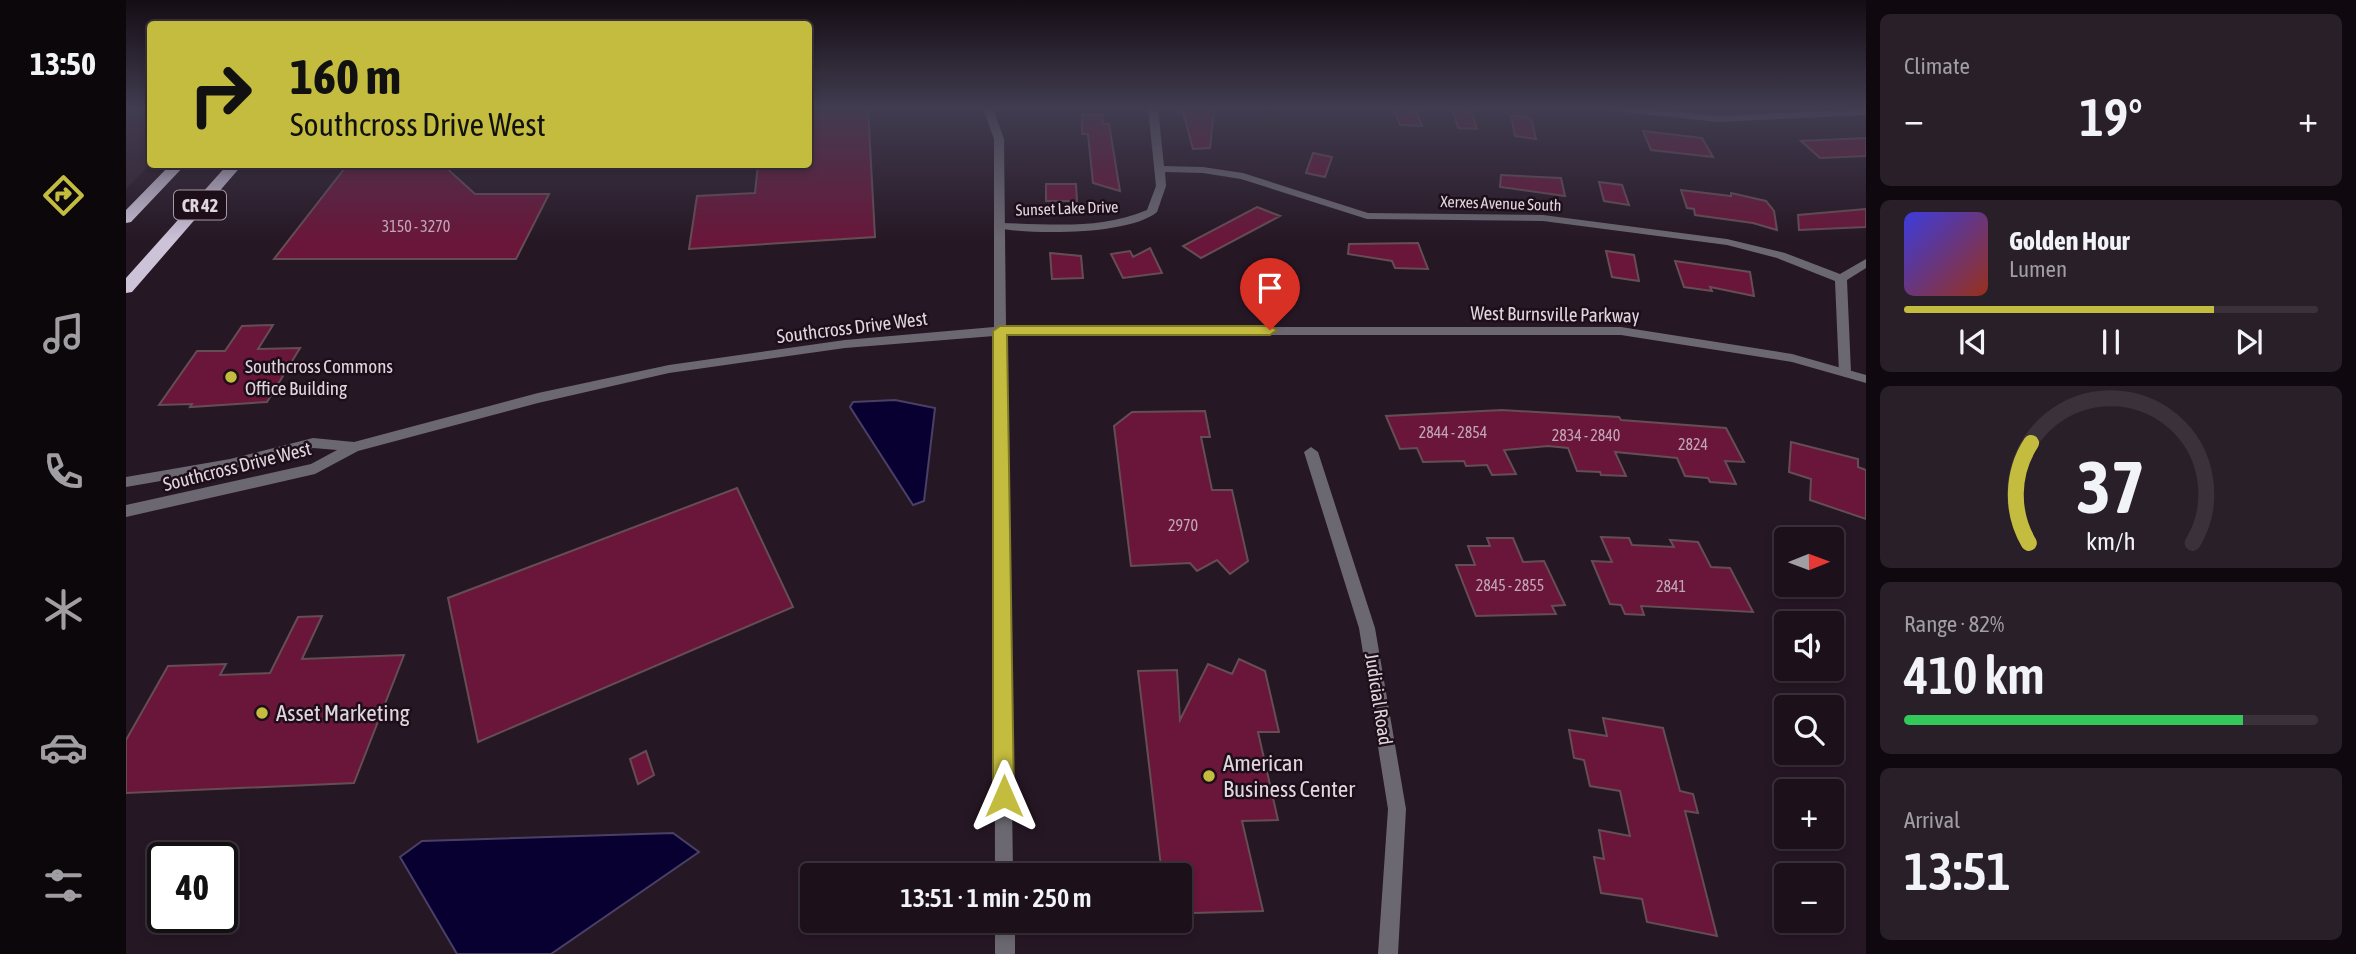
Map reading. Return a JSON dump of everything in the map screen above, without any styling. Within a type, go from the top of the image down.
[{"type":"highway","name":"CR 42","points":[[126,219],[175,168]]},
{"type":"highway","name":"CR 42","points":[[126,288],[232,168]]},
{"type":"street","points":[[999,153],[1004,863]]},
{"type":"street","name":"Sunset Lake Drive","points":[[1002,226],[1107,226],[1135,220],[1152,212],[1161,186],[1158,153]]},
{"type":"street","name":"Xerxes Avenue South","points":[[1160,169],[1203,170],[1243,176],[1367,216],[1543,218],[1727,242],[1781,255],[1841,279]]},
{"type":"street","points":[[1845,373],[1841,279],[1866,263]]},
{"type":"street","name":"Southcross Drive West","points":[[126,512],[315,469],[354,447],[538,397],[669,369],[845,344],[1000,331],[1364,330]]},
{"type":"street","name":"West Burnsville Parkway","points":[[1364,330],[1621,331],[1791,358],[1866,379]]},
{"type":"street","name":"Southcross Drive West","points":[[126,482],[230,464],[313,443],[354,447]]},
{"type":"street","name":"Judicial Road","points":[[1311,452],[1367,628],[1397,809],[1388,954]]},
{"type":"street","points":[[1005,933],[1005,954]]},
{"type":"shaded area","points":[[126,153],[147,153],[147,167],[126,189]]},
{"type":"shaded area","points":[[895,400],[935,408],[924,501],[913,505],[850,407],[853,402]]},
{"type":"shaded area","points":[[673,833],[699,852],[551,954],[457,954],[400,857],[422,841]]},
{"type":"building","points":[[812,153],[870,153],[875,237],[689,249],[697,196],[755,193],[758,168],[812,168]]},
{"type":"building","points":[[1090,153],[1114,153],[1120,191],[1093,183]]},
{"type":"building","points":[[1313,153],[1332,157],[1325,177],[1306,173]]},
{"type":"building","points":[[1673,153],[1710,153],[1713,157]]},
{"type":"building","points":[[1814,153],[1866,153],[1866,156],[1820,158]]},
{"type":"building","points":[[345,168],[446,168],[475,194],[549,194],[516,259],[274,259]]},
{"type":"building","points":[[1501,175],[1561,178],[1565,196],[1500,187]]},
{"type":"building","points":[[1599,182],[1622,185],[1629,205],[1604,201]]},
{"type":"building","points":[[1046,184],[1076,184],[1077,201],[1046,201]]},
{"type":"building","points":[[1681,190],[1731,196],[1731,193],[1766,201],[1774,211],[1777,230],[1753,223],[1695,215],[1694,209],[1687,208]]},
{"type":"building","points":[[1257,207],[1280,216],[1201,258],[1183,246]]},
{"type":"building","points":[[1866,209],[1866,227],[1799,230],[1798,215]]},
{"type":"building","points":[[1418,243],[1428,269],[1395,268],[1392,261],[1348,254],[1349,244]]},
{"type":"building","points":[[1150,248],[1162,273],[1123,278],[1111,254],[1130,251],[1133,257]]},
{"type":"building","points":[[1606,251],[1634,255],[1639,281],[1612,277]]},
{"type":"building","points":[[1050,253],[1081,256],[1083,278],[1052,279]]},
{"type":"building","points":[[1675,261],[1750,272],[1754,296],[1710,287],[1712,291],[1684,287]]},
{"type":"building","name":"Southcross Commons Office Building","points":[[273,325],[258,349],[300,348],[267,402],[190,407],[192,404],[159,405],[197,351],[225,351],[242,326]]},
{"type":"building","points":[[1502,410],[1619,417],[1621,420],[1726,428],[1744,462],[1725,461],[1736,484],[1710,482],[1708,478],[1685,476],[1677,458],[1615,452],[1626,476],[1601,475],[1600,472],[1577,471],[1568,448],[1548,446],[1504,450],[1516,474],[1492,475],[1487,465],[1466,466],[1464,461],[1423,462],[1417,448],[1400,449],[1386,416]]},
{"type":"building","points":[[1205,411],[1210,437],[1201,437],[1212,490],[1232,490],[1248,561],[1230,574],[1217,560],[1197,571],[1190,563],[1131,566],[1114,426],[1132,412]]},
{"type":"building","points":[[1791,442],[1858,459],[1858,467],[1866,470],[1866,519],[1810,500],[1811,479],[1789,472]]},
{"type":"building","points":[[737,488],[793,607],[478,742],[448,598]]},
{"type":"building","points":[[1601,537],[1629,538],[1632,545],[1674,547],[1670,540],[1698,542],[1711,567],[1730,568],[1753,612],[1641,606],[1644,615],[1625,614],[1621,605],[1610,604],[1592,561],[1612,562]]},
{"type":"building","points":[[1487,538],[1513,538],[1523,562],[1544,561],[1565,605],[1552,606],[1556,614],[1476,616],[1456,565],[1475,565],[1468,546],[1490,546]]},
{"type":"building","name":"Asset Marketing","points":[[322,616],[302,659],[404,655],[354,783],[126,793],[126,740],[168,666],[226,664],[220,675],[270,673],[298,617]]},
{"type":"building","name":"American Business Center","points":[[1239,659],[1265,671],[1279,732],[1258,732],[1278,820],[1242,821],[1263,911],[1194,913],[1192,863],[1161,863],[1138,671],[1177,670],[1180,720],[1208,664],[1232,674]]},
{"type":"building","points":[[1603,718],[1663,728],[1680,791],[1693,794],[1698,813],[1685,811],[1717,936],[1647,922],[1642,899],[1601,893],[1594,857],[1604,859],[1599,830],[1630,836],[1620,791],[1590,786],[1584,760],[1574,758],[1569,730],[1607,736]]},
{"type":"building","points":[[646,751],[654,775],[638,784],[630,759]]},
{"type":"place","name":"Southcross Commons Office Building","points":[[231,377]]},
{"type":"place","name":"Asset Marketing","points":[[262,713]]},
{"type":"place","name":"American Business Center","points":[[1209,776]]},
{"type":"route","points":[[1004,796],[1000,331],[1270,330]]}]
